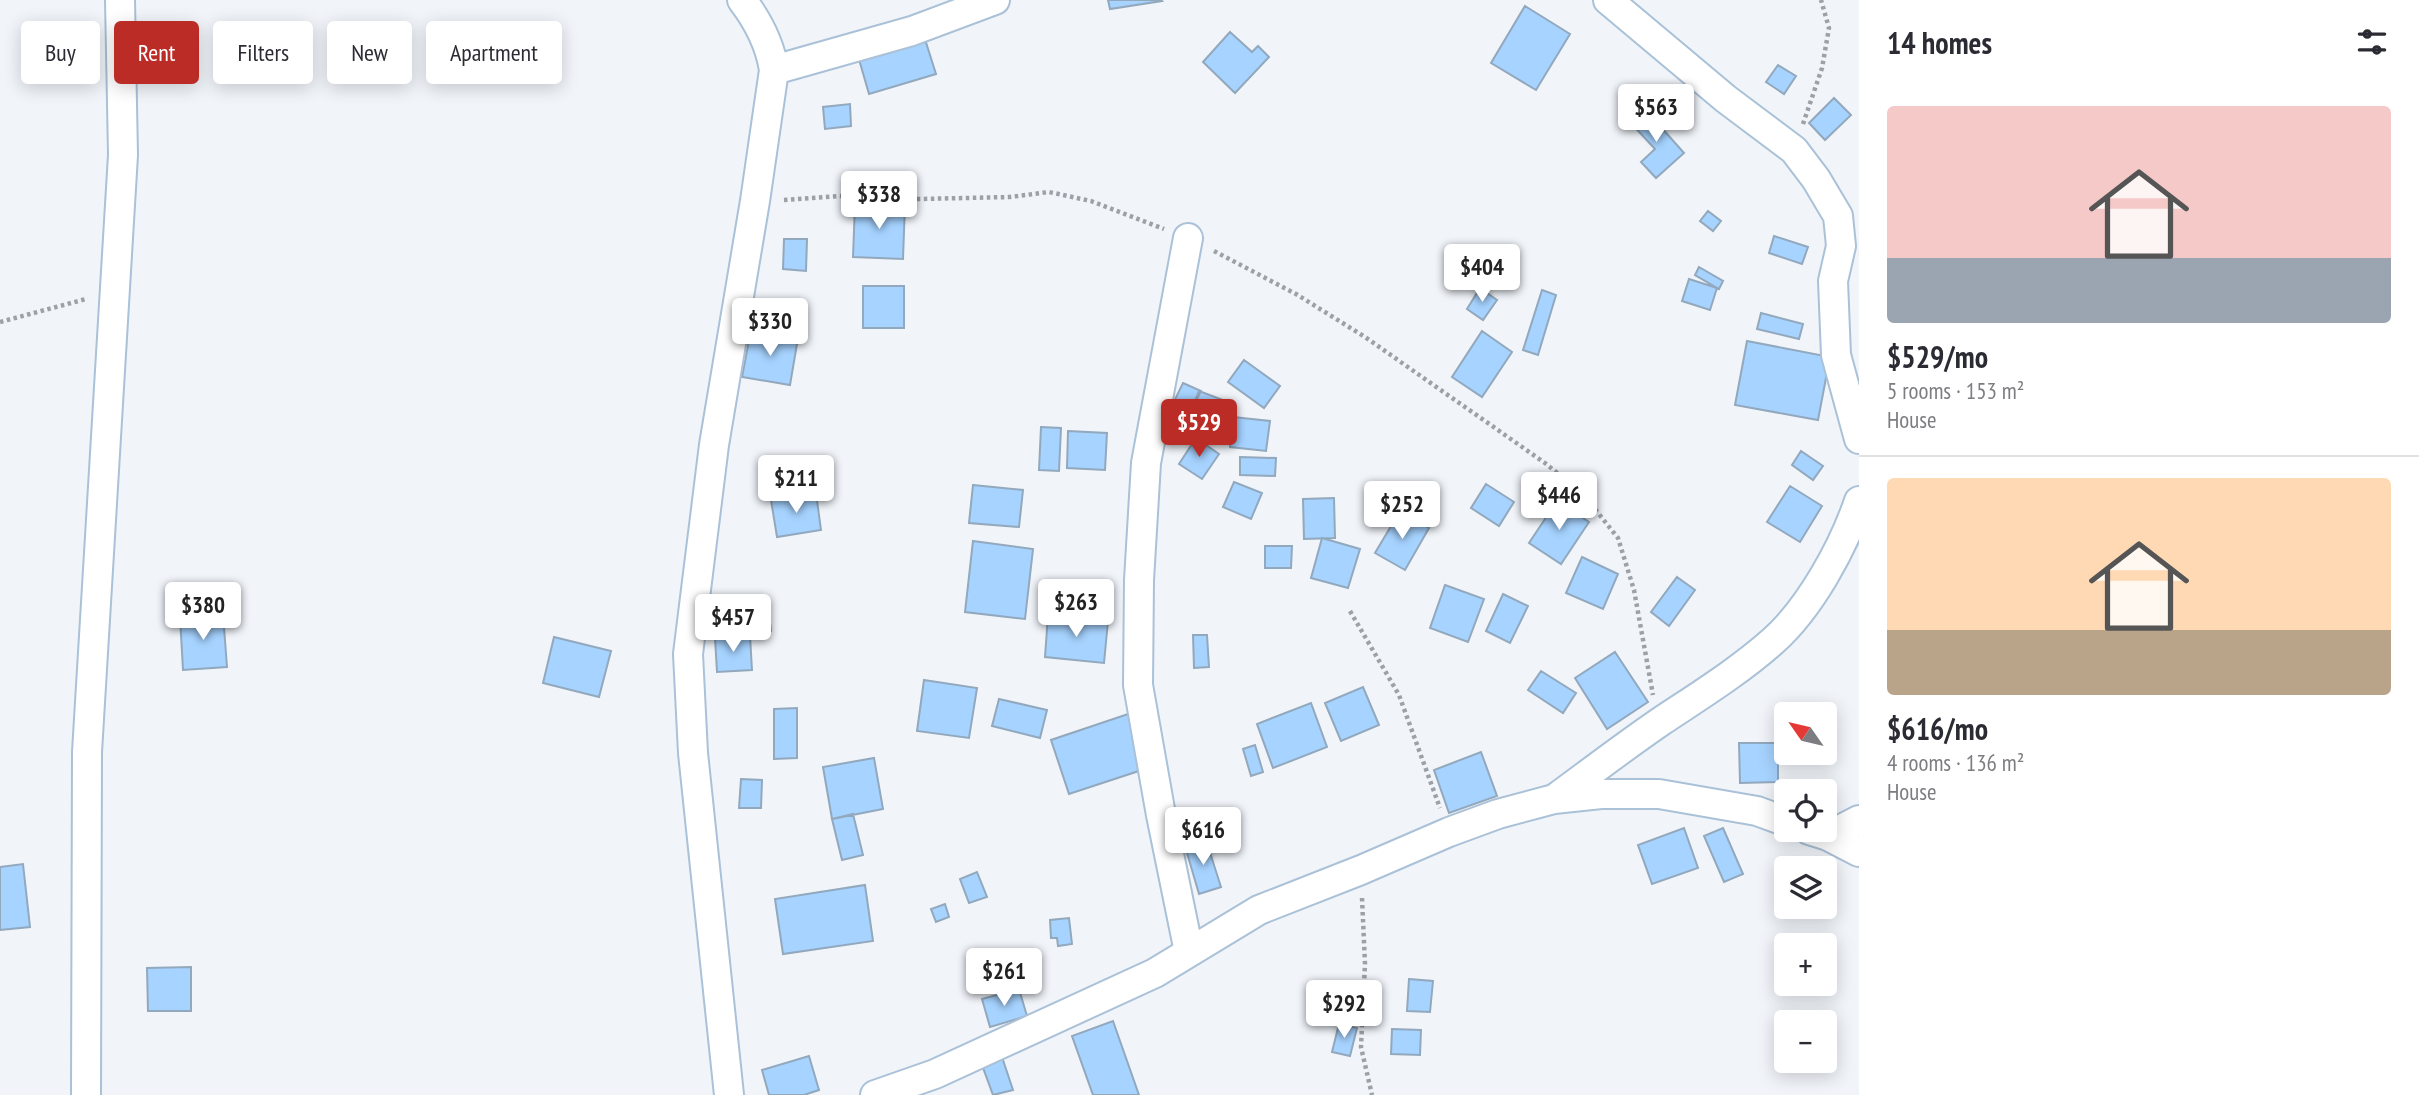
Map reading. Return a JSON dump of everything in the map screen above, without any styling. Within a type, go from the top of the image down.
[{"type":"street","points":[[86,1095],[87,752],[123,155],[120,0]]},
{"type":"street","points":[[729,1095],[693,753],[688,654],[714,445],[774,70],[758,22],[742,0]]},
{"type":"street","points":[[774,70],[912,32],[995,0]]},
{"type":"street","points":[[1608,0],[1726,99],[1794,150],[1838,215],[1841,246],[1833,281],[1836,355],[1859,439]]},
{"type":"street","points":[[1188,238],[1146,463],[1139,580],[1138,685],[1189,952]]},
{"type":"street","points":[[1554,799],[1658,723],[1718,684],[1775,640],[1813,594],[1850,527],[1859,501]]},
{"type":"street","points":[[874,1095],[935,1074],[1155,973],[1259,910],[1498,814],[1554,799],[1601,794],[1659,794],[1757,811],[1774,817]]},
{"type":"street","points":[[1837,827],[1859,820]]},
{"type":"street","points":[[1837,842],[1859,852]]},
{"type":"path","points":[[1794,150],[1822,68],[1829,28],[1821,0]]},
{"type":"path","points":[[755,201],[839,196],[920,199],[1010,197],[1049,192],[1091,201],[1188,238],[1296,294],[1365,337],[1514,441],[1583,494],[1618,538],[1634,590],[1658,723]]},
{"type":"path","points":[[0,322],[114,291]]},
{"type":"path","points":[[1350,611],[1399,695],[1449,832]]},
{"type":"path","points":[[1361,870],[1365,964],[1361,1047],[1371,1095]]},
{"type":"building","points":[[1108,0],[1161,0],[1162,1],[1110,9]]},
{"type":"building","points":[[1525,6],[1570,34],[1536,90],[1491,63]]},
{"type":"building","points":[[1230,32],[1252,52],[1258,46],[1269,57],[1235,93],[1203,62]]},
{"type":"building","points":[[924,36],[936,74],[869,94],[858,56]]},
{"type":"building","points":[[1778,65],[1796,76],[1784,94],[1766,82]]},
{"type":"building","points":[[1834,98],[1851,115],[1825,140],[1809,123]]},
{"type":"building","points":[[850,104],[851,126],[825,129],[823,107]]},
{"type":"building","points":[[1644,108],[1684,153],[1656,178],[1641,162],[1655,149],[1629,121]]},
{"type":"building","points":[[855,203],[905,204],[903,259],[853,257]]},
{"type":"building","points":[[1708,211],[1721,221],[1713,231],[1700,221]]},
{"type":"building","points":[[1774,236],[1808,247],[1802,264],[1769,253]]},
{"type":"building","points":[[784,239],[807,239],[806,271],[783,269]]},
{"type":"building","points":[[1699,267],[1723,281],[1719,289],[1695,275]]},
{"type":"building","points":[[1689,279],[1717,288],[1710,310],[1682,301]]},
{"type":"building","points":[[863,286],[904,286],[904,328],[863,328]]},
{"type":"building","points":[[1480,288],[1497,300],[1483,320],[1467,309]]},
{"type":"building","points":[[1542,290],[1556,295],[1538,355],[1523,350]]},
{"type":"building","points":[[1761,313],[1803,324],[1799,339],[1757,329]]},
{"type":"building","points":[[751,330],[798,338],[790,385],[742,377]]},
{"type":"building","points":[[1482,331],[1512,352],[1482,397],[1452,377]]},
{"type":"building","points":[[1747,341],[1830,357],[1818,420],[1735,405]]},
{"type":"building","points":[[1244,360],[1280,386],[1264,408],[1228,382]]},
{"type":"building","points":[[1183,383],[1201,391],[1181,432],[1163,424]]},
{"type":"building","points":[[1199,391],[1231,403],[1225,420],[1192,408]]},
{"type":"building","points":[[1233,417],[1270,421],[1266,451],[1230,447]]},
{"type":"building","points":[[1041,427],[1061,428],[1059,471],[1039,470]]},
{"type":"building","points":[[1068,431],[1107,433],[1105,470],[1067,468]]},
{"type":"building","points":[[1196,438],[1219,454],[1202,479],[1179,464]]},
{"type":"building","points":[[1801,451],[1823,466],[1813,480],[1792,465]]},
{"type":"building","points":[[1240,457],[1276,458],[1275,476],[1240,475]]},
{"type":"building","points":[[1234,482],[1262,493],[1251,519],[1223,507]]},
{"type":"building","points":[[1486,484],[1514,502],[1499,526],[1471,508]]},
{"type":"building","points":[[973,485],[1023,490],[1019,527],[969,523]]},
{"type":"building","points":[[1790,486],[1822,506],[1800,542],[1767,522]]},
{"type":"building","points":[[816,493],[821,530],[777,537],[771,500]]},
{"type":"building","points":[[1334,498],[1335,538],[1304,539],[1303,499]]},
{"type":"building","points":[[1557,501],[1589,522],[1561,564],[1529,543]]},
{"type":"building","points":[[1400,511],[1429,528],[1405,570],[1375,553]]},
{"type":"building","points":[[1322,538],[1360,549],[1348,588],[1311,578]]},
{"type":"building","points":[[973,541],[1033,549],[1025,619],[965,612]]},
{"type":"building","points":[[1265,546],[1292,546],[1291,568],[1265,568]]},
{"type":"building","points":[[1582,557],[1618,574],[1603,609],[1566,593]]},
{"type":"building","points":[[1677,577],[1695,590],[1669,626],[1651,612]]},
{"type":"building","points":[[1445,585],[1484,599],[1468,642],[1430,628]]},
{"type":"building","points":[[1503,594],[1528,606],[1510,643],[1486,631]]},
{"type":"building","points":[[767,596],[771,631],[753,634],[751,617],[721,620],[719,602]]},
{"type":"building","points":[[223,614],[227,667],[183,670],[180,617]]},
{"type":"building","points":[[1048,615],[1108,621],[1104,663],[1045,657]]},
{"type":"building","points":[[1193,635],[1207,635],[1209,667],[1194,668]]},
{"type":"building","points":[[750,636],[752,670],[717,672],[715,638]]},
{"type":"building","points":[[554,637],[611,651],[599,697],[543,683]]},
{"type":"building","points":[[1615,652],[1648,702],[1607,729],[1575,678]]},
{"type":"building","points":[[1541,671],[1576,693],[1563,713],[1528,690]]},
{"type":"building","points":[[924,680],[977,688],[969,738],[917,731]]},
{"type":"building","points":[[1363,687],[1379,725],[1341,741],[1325,703]]},
{"type":"building","points":[[999,699],[1047,710],[1040,738],[992,726]]},
{"type":"building","points":[[1311,703],[1327,747],[1273,768],[1257,724]]},
{"type":"building","points":[[797,708],[797,758],[774,759],[774,709]]},
{"type":"building","points":[[1134,712],[1151,767],[1069,794],[1051,740]]},
{"type":"building","points":[[1739,743],[1774,743],[1774,765],[1778,765],[1778,779],[1774,779],[1774,782],[1740,783]]},
{"type":"building","points":[[1255,745],[1263,772],[1251,776],[1243,749]]},
{"type":"building","points":[[1481,752],[1497,796],[1449,813],[1434,770]]},
{"type":"building","points":[[874,758],[883,809],[832,819],[823,767]]},
{"type":"building","points":[[741,779],[762,780],[761,808],[739,808]]},
{"type":"building","points":[[853,814],[863,855],[842,860],[832,819]]},
{"type":"building","points":[[1684,828],[1698,868],[1652,884],[1638,845]]},
{"type":"building","points":[[1723,828],[1743,874],[1724,882],[1704,836]]},
{"type":"building","points":[[1206,840],[1221,887],[1199,894],[1185,846]]},
{"type":"building","points":[[23,864],[30,927],[0,930],[0,867]]},
{"type":"building","points":[[977,872],[987,897],[969,903],[960,879]]},
{"type":"building","points":[[865,885],[873,941],[783,954],[775,899]]},
{"type":"building","points":[[945,904],[949,917],[936,922],[931,909]]},
{"type":"building","points":[[1069,918],[1072,944],[1058,946],[1057,938],[1051,938],[1050,920]]},
{"type":"building","points":[[191,967],[191,1011],[148,1011],[147,968]]},
{"type":"building","points":[[1409,979],[1433,981],[1430,1012],[1407,1011]]},
{"type":"building","points":[[1019,989],[1027,1016],[990,1027],[982,999]]},
{"type":"building","points":[[1113,1021],[1139,1095],[1093,1095],[1072,1036]]},
{"type":"building","points":[[1339,1024],[1357,1028],[1350,1056],[1332,1052]]},
{"type":"building","points":[[1392,1029],[1421,1030],[1420,1055],[1391,1054]]},
{"type":"building","points":[[809,1056],[819,1090],[804,1095],[769,1095],[762,1070]]},
{"type":"building","points":[[1002,1057],[1013,1090],[993,1095],[982,1065]]}]
